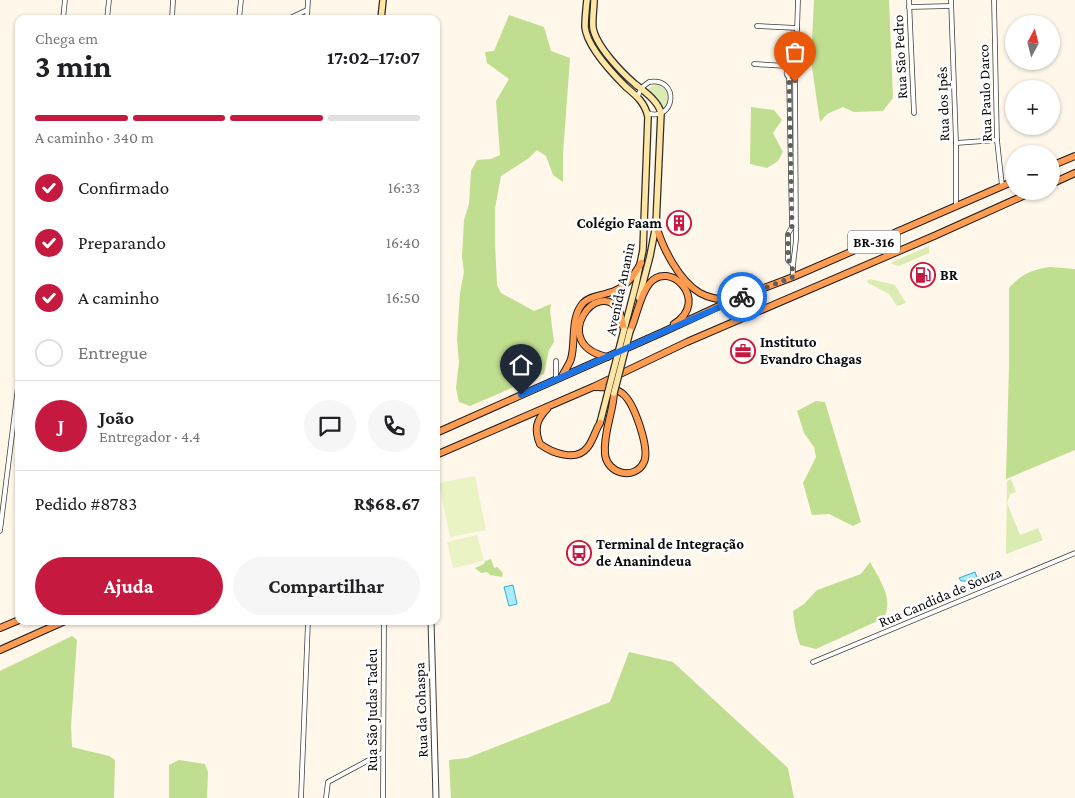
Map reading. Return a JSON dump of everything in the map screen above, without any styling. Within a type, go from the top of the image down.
[{"type":"highway","points":[[1060,162],[1075,156]]},
{"type":"highway","points":[[1060,180],[1075,174]]},
{"type":"highway","name":"BR-316","points":[[440,431],[732,300],[793,277],[1005,185]]},
{"type":"highway","name":"BR-316","points":[[440,453],[593,387],[687,342],[1014,200]]},
{"type":"highway","points":[[656,225],[660,240],[668,256],[691,285],[707,296],[732,300]]},
{"type":"highway","points":[[558,378],[570,362],[574,324],[584,302],[624,286],[641,263]]},
{"type":"highway","points":[[607,357],[589,350],[581,340],[580,323],[587,308],[595,302],[611,303],[618,310],[627,330],[636,320],[641,300],[650,283],[658,277],[665,276],[674,278],[682,285],[689,301],[686,313],[680,321],[663,332]]},
{"type":"highway","points":[[593,387],[612,388],[622,392],[628,399],[643,436],[646,454],[642,466],[636,471],[629,473],[614,470],[605,455],[606,439],[614,405],[611,393]]},
{"type":"highway","points":[[550,406],[537,422],[536,429],[540,444],[554,452],[574,455],[583,452],[588,447],[600,423]]},
{"type":"highway","points":[[0,628],[15,622]]},
{"type":"highway","points":[[0,650],[56,625]]},
{"type":"main road","points":[[381,15],[383,0]]},
{"type":"main road","name":"Avenida Ananin","points":[[587,0],[585,26],[591,42],[614,75],[638,96],[647,113],[648,121],[647,174],[641,263],[611,393],[600,423]]},
{"type":"main road","points":[[594,0],[593,27],[598,40],[616,65],[657,104],[661,113]]},
{"type":"main road","name":"Avenida Ananin","points":[[627,330],[650,256],[656,225],[661,113]]},
{"type":"street","points":[[63,15],[65,0]]},
{"type":"street","points":[[107,15],[109,0]]},
{"type":"street","points":[[172,15],[173,0]]},
{"type":"street","points":[[239,15],[241,0]]},
{"type":"street","points":[[307,15],[308,0]]},
{"type":"street","points":[[793,277],[792,264],[795,260],[796,250],[789,77],[787,73],[796,62],[798,0]]},
{"type":"street","name":"Rua São Pedro","points":[[909,0],[914,113]]},
{"type":"street","name":"Rua dos Ipês","points":[[951,0],[956,143],[956,207]]},
{"type":"street","name":"Rua Paulo Darco","points":[[994,0],[997,140],[1002,186]]},
{"type":"street","points":[[909,7],[951,6]]},
{"type":"street","points":[[296,15],[307,10]]},
{"type":"street","points":[[757,26],[798,28]]},
{"type":"street","points":[[754,64],[786,66],[795,75],[794,227],[788,234],[788,260],[792,264]]},
{"type":"street","points":[[789,77],[795,75]]},
{"type":"street","points":[[638,96],[641,88],[654,81],[666,86],[671,94],[669,107],[661,113],[647,113]]},
{"type":"street","points":[[956,143],[997,140]]},
{"type":"street","points":[[788,250],[796,250]]},
{"type":"street","points":[[556,361],[558,378]]},
{"type":"street","points":[[0,531],[15,411]]},
{"type":"street","name":"Rua Candida de Souza","points":[[813,662],[1075,553]]},
{"type":"street","points":[[301,798],[308,625]]},
{"type":"street","name":"Rua São Judas Tadeu","points":[[383,798],[384,625]]},
{"type":"street","name":"Rua da Cohaspa","points":[[431,625],[436,798]]},
{"type":"street","points":[[326,798],[328,782],[382,753]]},
{"type":"green space","points":[[814,0],[889,0],[893,98],[883,111],[854,112],[843,107],[827,114],[820,122],[811,61]]},
{"type":"green space","points":[[509,15],[544,27],[551,51],[570,58],[563,154],[563,182],[553,175],[546,156],[537,150],[529,158],[501,176],[495,208],[497,285],[501,293],[534,311],[551,304],[550,311],[554,342],[549,350],[544,374],[470,406],[459,402],[456,388],[459,362],[457,339],[460,293],[464,272],[462,257],[464,220],[469,204],[471,171],[477,160],[491,159],[500,155],[496,101],[509,79],[487,63],[485,52],[494,51]]},
{"type":"green space","points":[[655,84],[662,86],[667,93],[668,99],[664,107],[646,90]]},
{"type":"green space","points":[[751,107],[774,110],[782,120],[773,133],[783,152],[778,161],[767,168],[750,164]]},
{"type":"green space","points":[[929,246],[929,253],[899,266],[890,263]]},
{"type":"green space","points":[[1050,267],[1075,269],[1075,450],[1006,479],[1009,288],[1027,273]]},
{"type":"green space","points":[[870,279],[895,285],[906,303],[897,306],[889,294],[868,283],[867,281]]},
{"type":"green space","points":[[816,401],[825,402],[861,522],[853,526],[829,514],[812,515],[803,483],[816,457],[814,447],[804,433],[797,411]]},
{"type":"green space","points":[[475,476],[486,530],[450,537],[440,483]]},
{"type":"green space","points":[[1011,479],[1016,492],[1010,494],[1007,503],[1020,535],[1038,528],[1043,540],[1006,554],[1007,481]]},
{"type":"green space","points":[[477,535],[484,561],[453,568],[447,542]]},
{"type":"green space","points":[[491,559],[494,568],[497,567],[503,573],[502,577],[490,575],[487,572],[481,573],[475,568]]},
{"type":"green space","points":[[870,562],[886,596],[887,611],[884,618],[816,649],[800,645],[793,611],[804,604],[817,590],[861,574]]},
{"type":"green space","points":[[72,636],[77,640],[71,726],[72,747],[109,756],[115,760],[114,798],[0,798],[0,671]]},
{"type":"green space","points":[[629,652],[673,662],[788,768],[794,798],[451,798],[449,760],[467,758],[610,702]]},
{"type":"green space","points":[[179,760],[205,764],[208,772],[207,798],[169,798],[169,765]]},
{"type":"water","points":[[975,572],[977,577],[974,581],[961,581],[959,578]]},
{"type":"water","points":[[513,585],[517,604],[509,606],[504,587]]},
{"type":"way so far","points":[[742,297],[793,277],[792,264],[788,260],[788,234],[792,227],[789,77],[795,75],[795,82]]},
{"type":"place","name":"Colégio Faam","points":[[679,223]]},
{"type":"place","name":"BR","points":[[923,275]]},
{"type":"place","name":"Instituto Evandro Chagas","points":[[743,351]]},
{"type":"place","name":"Terminal de Integração de Ananindeua","points":[[579,553]]},
{"type":"route","points":[[521,395],[742,297]]}]
